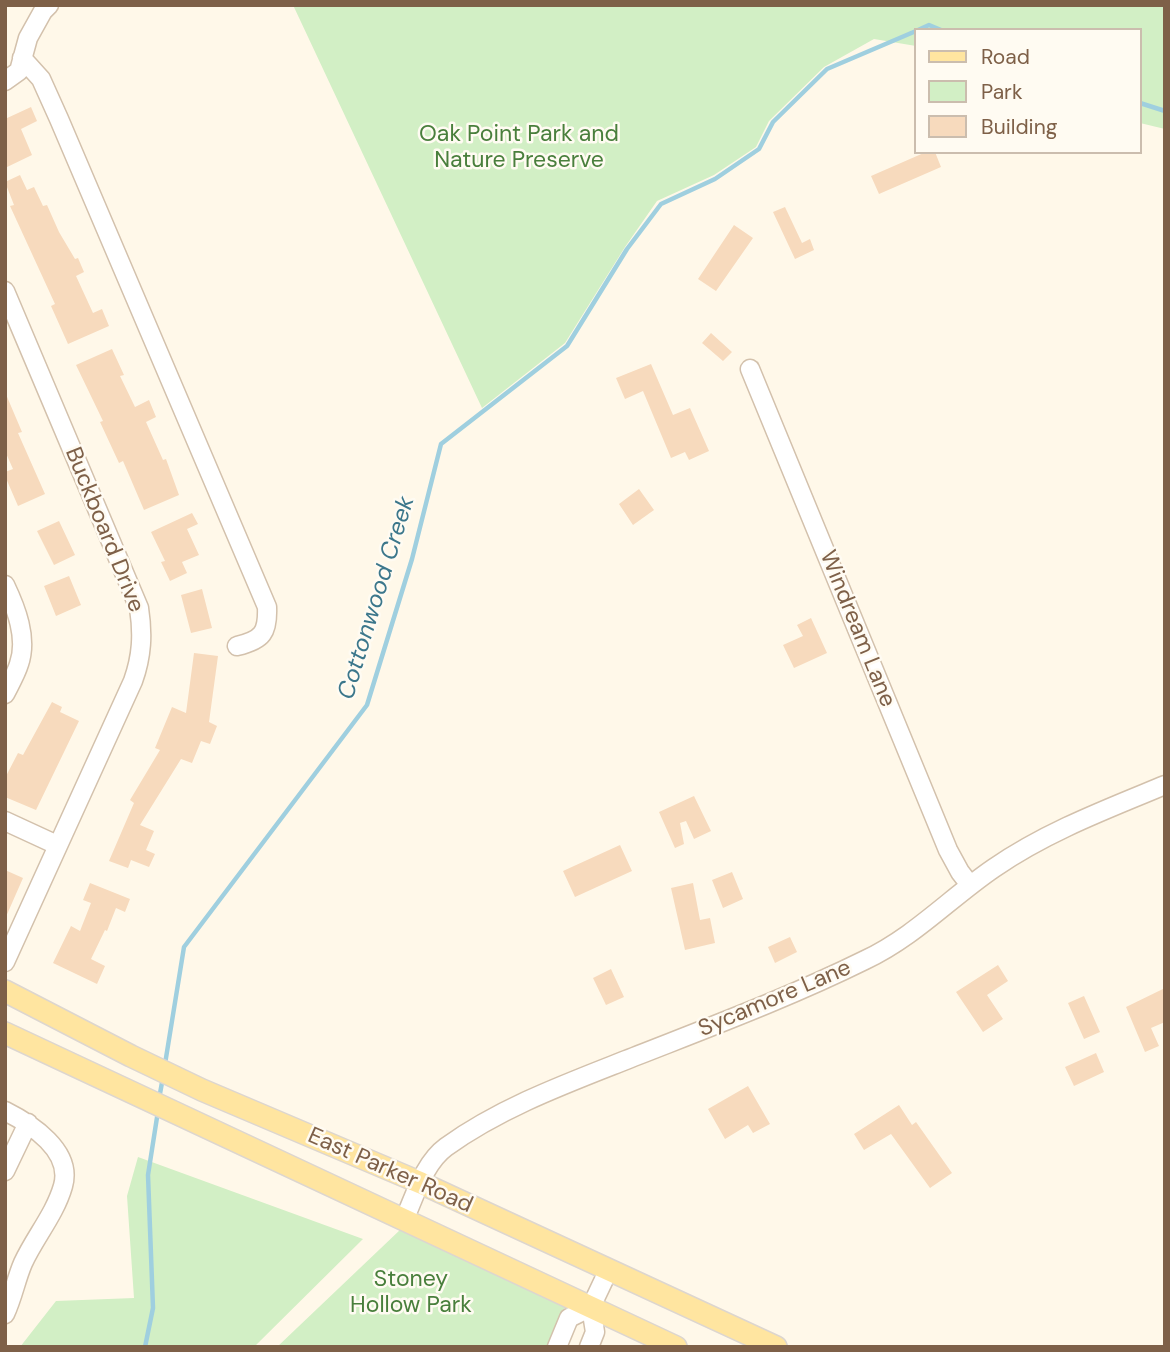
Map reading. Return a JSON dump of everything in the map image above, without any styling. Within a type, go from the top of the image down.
[{"type":"main road","name":"East Parker Road","points":[[5,991],[202,1090],[421,1183],[776,1347]]},
{"type":"main road","name":"East Parker Road","points":[[5,1033],[676,1347]]},
{"type":"street","points":[[5,81],[19,71],[28,38],[49,5]]},
{"type":"street","points":[[22,58],[41,79],[267,607],[268,625],[261,635],[251,643],[237,646]]},
{"type":"street","name":"Buckboard Drive","points":[[5,291],[139,608],[143,630],[141,661],[133,681],[6,958]]},
{"type":"street","name":"Windream Lane","points":[[750,369],[948,850],[954,864],[970,886]]},
{"type":"street","points":[[5,584],[13,600],[23,637],[20,662],[5,694]]},
{"type":"street","name":"Sycamore Lane","points":[[404,1220],[431,1163],[439,1153],[497,1116],[564,1085],[766,1005],[869,959],[900,941],[1005,860],[1036,843],[1165,785]]},
{"type":"street","points":[[5,821],[57,845]]},
{"type":"street","points":[[5,1111],[28,1123],[55,1150],[62,1168],[64,1184],[22,1265],[5,1314]]},
{"type":"street","points":[[5,1171],[28,1123]]},
{"type":"street","points":[[589,1347],[595,1332],[591,1307],[608,1269]]},
{"type":"street","points":[[557,1347],[569,1318],[591,1307]]},
{"type":"green space","name":"Oak Point Park and Nature Preserve","points":[[293,5],[1165,5],[1165,129],[1142,123],[1142,28],[914,28],[914,46],[874,39],[824,67],[769,121],[756,147],[714,175],[657,201],[565,343],[482,408]]},
{"type":"green space","points":[[138,1157],[363,1239],[254,1347],[20,1347],[56,1301],[134,1298],[127,1196]]},
{"type":"green space","name":"Stoney Hollow Park","points":[[401,1229],[565,1306],[549,1347],[277,1347]]},
{"type":"building","points":[[31,107],[37,121],[21,129],[32,155],[5,168],[5,119]]},
{"type":"building","points":[[921,154],[936,154],[941,167],[879,194],[871,176]]},
{"type":"building","points":[[20,175],[27,190],[34,187],[43,206],[47,205],[59,232],[75,259],[78,258],[84,272],[76,276],[93,313],[102,309],[109,326],[68,344],[51,306],[55,304],[10,206],[14,205],[5,182]]},
{"type":"building","points":[[785,207],[802,243],[810,239],[814,250],[795,259],[773,212]]},
{"type":"building","points":[[734,225],[753,238],[716,291],[698,279]]},
{"type":"building","points":[[711,333],[732,352],[723,361],[702,343]]},
{"type":"building","points":[[112,349],[124,375],[120,376],[135,407],[149,400],[156,417],[146,422],[163,460],[166,459],[179,495],[144,510],[123,461],[119,463],[100,422],[103,421],[76,365]]},
{"type":"building","points":[[651,364],[673,415],[690,408],[709,451],[689,460],[685,452],[671,458],[643,391],[625,399],[616,378]]},
{"type":"building","points":[[5,392],[22,432],[18,433],[45,494],[18,506],[5,476],[5,472],[13,469],[5,451]]},
{"type":"building","points":[[639,489],[654,510],[633,525],[619,504]]},
{"type":"building","points":[[192,513],[198,524],[187,529],[199,555],[182,562],[187,573],[170,581],[161,562],[165,561],[151,532]]},
{"type":"building","points":[[59,521],[75,555],[54,565],[37,531]]},
{"type":"building","points":[[69,576],[81,605],[56,616],[44,586]]},
{"type":"building","points":[[202,589],[212,628],[191,633],[181,595]]},
{"type":"building","points":[[811,618],[827,653],[794,668],[783,645],[803,636],[797,625]]},
{"type":"building","points":[[194,653],[218,656],[209,722],[217,726],[210,744],[201,741],[192,763],[181,759],[140,825],[154,831],[146,850],[155,854],[149,867],[131,860],[128,868],[109,861],[134,803],[130,800],[160,750],[155,748],[172,707],[186,713]]},
{"type":"building","points":[[52,702],[62,707],[60,712],[79,721],[36,810],[5,797],[5,778],[18,753],[23,755]]},
{"type":"building","points":[[694,796],[711,831],[694,839],[686,821],[680,823],[684,844],[675,848],[659,812]]},
{"type":"building","points":[[620,845],[632,871],[575,897],[563,871]]},
{"type":"building","points":[[5,870],[23,878],[5,919]]},
{"type":"building","points":[[732,872],[743,899],[723,908],[712,880]]},
{"type":"building","points":[[90,883],[130,899],[125,912],[116,908],[91,959],[105,966],[97,984],[53,963],[71,926],[80,931],[91,903],[83,900]]},
{"type":"building","points":[[693,883],[700,920],[710,918],[715,943],[685,950],[671,888]]},
{"type":"building","points":[[790,937],[797,952],[775,963],[768,947]]},
{"type":"building","points":[[998,965],[1008,981],[987,995],[1003,1019],[983,1032],[956,992]]},
{"type":"building","points":[[611,969],[624,997],[606,1005],[593,978]]},
{"type":"building","points":[[1165,988],[1165,1022],[1151,1028],[1159,1046],[1145,1052],[1126,1007]]},
{"type":"building","points":[[1084,996],[1100,1032],[1084,1039],[1068,1003]]},
{"type":"building","points":[[1096,1053],[1104,1072],[1074,1086],[1065,1067]]},
{"type":"building","points":[[748,1086],[770,1124],[753,1133],[748,1125],[725,1139],[708,1109]]},
{"type":"building","points":[[899,1105],[912,1125],[916,1122],[952,1173],[930,1188],[891,1134],[864,1150],[854,1134]]},
{"type":"waterway","name":"Cottonwood Creek","points":[[922,28],[929,25],[936,28]]},
{"type":"waterway","name":"Cottonwood Creek","points":[[165,1064],[184,947],[367,705],[412,559],[441,444],[567,346],[627,249],[661,204],[715,179],[759,149],[773,122],[827,69],[914,32]]},
{"type":"waterway","name":"Cottonwood Creek","points":[[1142,104],[1165,111]]},
{"type":"waterway","name":"Cottonwood Creek","points":[[159,1099],[163,1077]]},
{"type":"waterway","name":"Cottonwood Creek","points":[[145,1347],[153,1308],[148,1175],[158,1111]]}]
